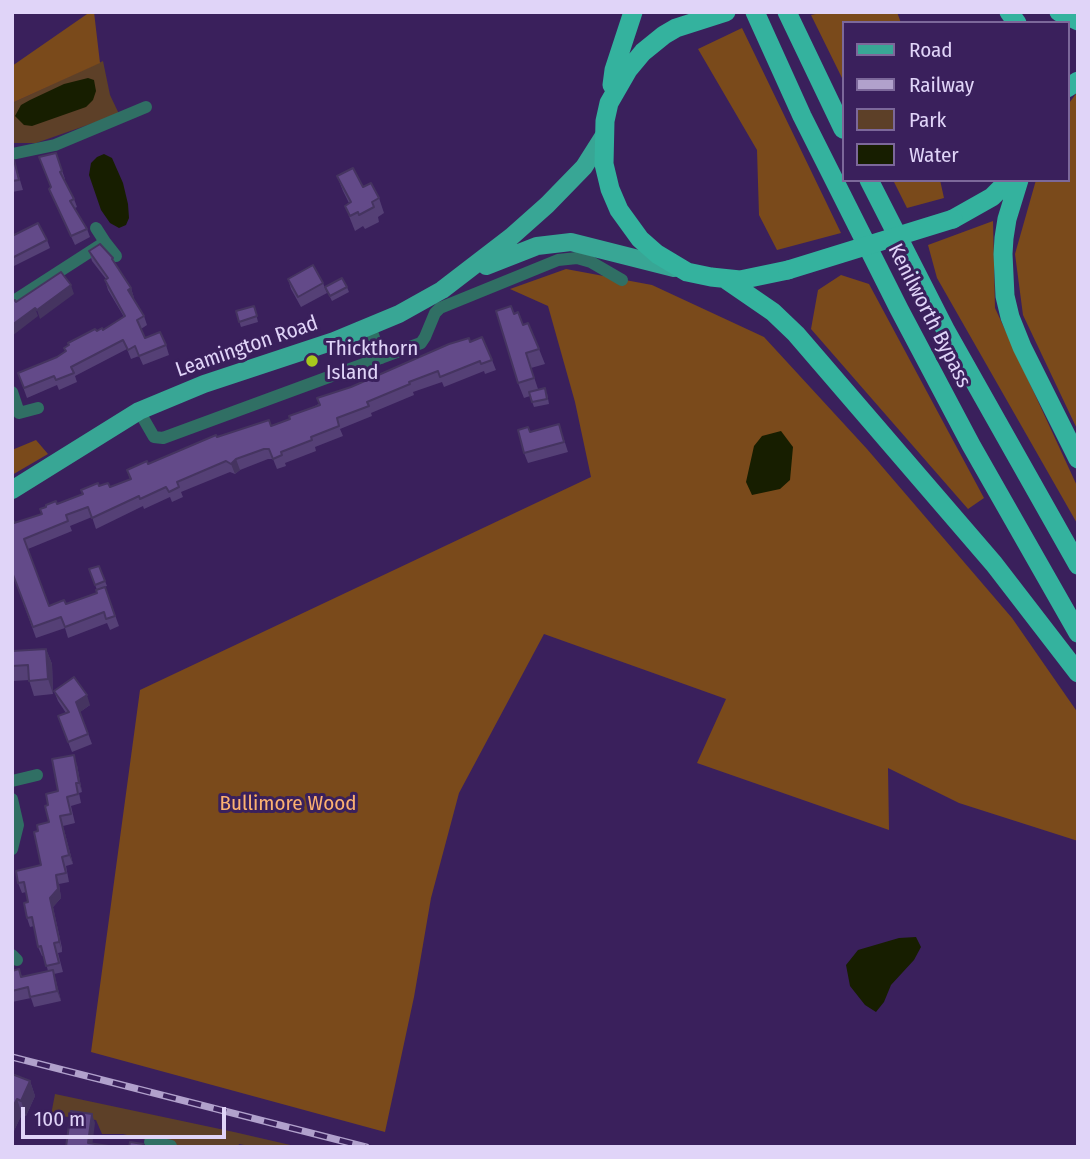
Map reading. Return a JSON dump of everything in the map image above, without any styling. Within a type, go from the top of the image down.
[{"type":"highway","points":[[633,12],[614,70],[603,137],[607,176],[619,210],[640,239],[657,254],[687,272],[725,279],[756,278],[788,270],[953,219],[992,197],[1007,182]]},
{"type":"highway","points":[[609,103],[628,70],[643,52],[676,28],[726,12]]},
{"type":"highway","name":"Kenilworth Bypass","points":[[755,12],[802,116],[899,309],[971,445],[1078,633]]},
{"type":"highway","points":[[787,12],[842,127]]},
{"type":"highway","points":[[1059,12],[1078,21]]},
{"type":"highway","name":"Kenilworth Bypass","points":[[870,182],[946,331],[1078,565]]},
{"type":"highway","points":[[1018,182],[1004,237],[1005,296],[1022,347],[1078,459]]},
{"type":"highway","points":[[725,279],[773,312],[796,334],[994,565],[1078,673]]},
{"type":"main road","name":"Leamington Road","points":[[12,490],[139,411],[204,384],[334,341],[410,307],[463,275],[547,205],[584,167],[603,137]]},
{"type":"main road","name":"Leamington Road","points":[[463,275],[526,249],[548,243],[571,242],[687,272]]},
{"type":"street","points":[[12,154],[55,145],[146,107]]},
{"type":"street","points":[[96,228],[116,256]]},
{"type":"street","points":[[12,302],[105,242]]},
{"type":"street","points":[[139,411],[154,437],[163,438],[424,340],[435,313],[440,308],[558,260],[578,258],[591,262],[622,280]]},
{"type":"street","points":[[370,326],[381,358]]},
{"type":"street","points":[[12,392],[16,415],[38,408]]},
{"type":"street","points":[[12,781],[37,775]]},
{"type":"street","points":[[12,799],[18,825],[12,849]]},
{"type":"street","points":[[150,1142],[172,1147]]},
{"type":"green space","points":[[90,12],[94,12],[100,63],[12,103],[12,66]]},
{"type":"green space","points":[[825,12],[897,12],[900,21],[842,21],[842,78],[811,15]]},
{"type":"green space","points":[[742,28],[841,233],[777,250],[759,215],[757,150],[698,49]]},
{"type":"green space","points":[[103,61],[110,95],[119,114],[36,143],[12,143],[12,103]]},
{"type":"green space","points":[[1078,91],[1078,431],[1023,315],[1015,254],[1035,182],[1069,182],[1069,103]]},
{"type":"green space","points":[[894,182],[940,182],[944,198],[907,208]]},
{"type":"green space","points":[[993,221],[995,308],[1078,488],[1078,525],[937,278],[928,245]]},
{"type":"green space","name":"Bullimore Wood","points":[[566,269],[652,285],[764,337],[867,449],[1012,618],[1078,713],[1078,841],[959,803],[888,768],[889,830],[697,763],[726,699],[544,634],[459,793],[431,898],[414,997],[385,1132],[91,1052],[140,690],[591,477],[575,402],[548,306],[510,289]]},
{"type":"green space","points":[[841,275],[869,284],[984,498],[968,509],[811,329],[818,290]]},
{"type":"green space","points":[[36,440],[48,454],[12,475],[12,450]]},
{"type":"green space","points":[[55,1094],[299,1147],[255,1147],[239,1144],[238,1147],[175,1147],[123,1134],[102,1134],[96,1120],[51,1115]]},
{"type":"water","points":[[88,78],[94,80],[96,91],[93,100],[86,107],[32,126],[24,125],[15,116],[21,105],[30,100],[64,84]]},
{"type":"water","points":[[104,154],[112,158],[123,183],[128,204],[129,218],[126,225],[119,228],[110,223],[101,210],[89,175],[91,163]]},
{"type":"water","points":[[781,431],[793,447],[790,480],[780,489],[752,495],[746,482],[754,446],[762,436]]},
{"type":"water","points":[[916,937],[921,947],[914,960],[891,985],[884,1002],[876,1012],[865,1005],[850,986],[846,965],[858,950],[899,938]]},
{"type":"building","points":[[56,153],[62,171],[60,172],[74,199],[70,201],[87,229],[71,236],[49,189],[51,187],[39,157]]},
{"type":"building","points":[[14,160],[19,180],[12,181],[12,161]]},
{"type":"building","points":[[353,168],[363,187],[371,183],[379,198],[372,202],[374,207],[359,215],[358,212],[350,216],[345,206],[351,202],[337,176]]},
{"type":"building","points":[[38,223],[47,240],[12,258],[12,236]]},
{"type":"building","points":[[100,244],[113,258],[131,288],[128,290],[144,316],[137,320],[145,338],[160,332],[166,345],[139,356],[135,346],[128,350],[123,340],[71,367],[74,373],[56,380],[54,376],[24,388],[18,373],[57,357],[66,351],[64,348],[68,343],[95,329],[103,330],[125,316],[105,280],[108,278],[89,251]]},
{"type":"building","points":[[313,265],[323,283],[298,297],[288,279]]},
{"type":"building","points":[[61,272],[71,285],[12,325],[12,301],[16,302]]},
{"type":"building","points":[[342,278],[347,287],[330,296],[325,287]]},
{"type":"building","points":[[254,306],[257,316],[239,322],[236,311]]},
{"type":"building","points":[[511,306],[514,314],[518,312],[523,325],[528,323],[539,349],[526,353],[534,378],[518,383],[496,311]]},
{"type":"building","points":[[482,337],[492,360],[481,364],[480,361],[440,377],[438,371],[409,382],[410,384],[367,402],[369,406],[337,418],[339,426],[281,452],[282,455],[273,459],[269,449],[264,449],[236,459],[231,464],[226,461],[177,482],[179,487],[169,492],[166,487],[140,499],[139,496],[92,518],[88,507],[66,515],[68,521],[24,539],[49,606],[64,600],[66,604],[97,593],[96,590],[105,587],[115,616],[106,619],[104,612],[65,627],[61,617],[33,627],[12,572],[12,521],[14,523],[42,514],[40,509],[46,505],[56,501],[57,504],[83,494],[81,490],[98,483],[99,486],[108,483],[110,487],[131,479],[127,470],[147,461],[148,464],[216,435],[217,437],[269,420],[271,426],[290,419],[289,416],[320,405],[317,398],[351,387],[449,344],[469,338],[470,342]]},
{"type":"building","points":[[545,388],[547,399],[532,402],[529,392]]},
{"type":"building","points":[[559,424],[564,442],[524,453],[518,430],[528,427],[530,432]]},
{"type":"building","points":[[99,566],[105,581],[95,585],[89,569]]},
{"type":"building","points":[[46,649],[48,679],[29,681],[28,665],[12,666],[12,651]]},
{"type":"building","points":[[74,677],[87,695],[76,702],[88,734],[68,742],[58,716],[69,712],[54,691]]},
{"type":"building","points":[[74,755],[79,783],[76,783],[78,794],[67,797],[71,814],[60,816],[69,855],[62,857],[66,873],[56,875],[58,889],[50,898],[59,939],[59,942],[54,943],[59,963],[46,966],[41,946],[38,947],[32,917],[27,918],[24,903],[28,902],[24,882],[18,883],[16,871],[41,865],[34,832],[38,831],[37,825],[49,822],[45,806],[48,805],[46,794],[58,791],[52,759]]},
{"type":"building","points":[[19,969],[21,977],[53,970],[57,991],[30,997],[28,987],[12,991],[12,971]]},
{"type":"building","points":[[12,1074],[30,1081],[21,1101],[17,1099],[12,1109]]},
{"type":"building","points":[[71,1111],[92,1114],[88,1143],[116,1147],[66,1147]]},
{"type":"building","points":[[130,1142],[143,1144],[142,1147],[129,1147]]},
{"type":"railway","points":[[12,1057],[366,1147]]},
{"type":"place","name":"Thickthorn Island","points":[[312,361]]}]
